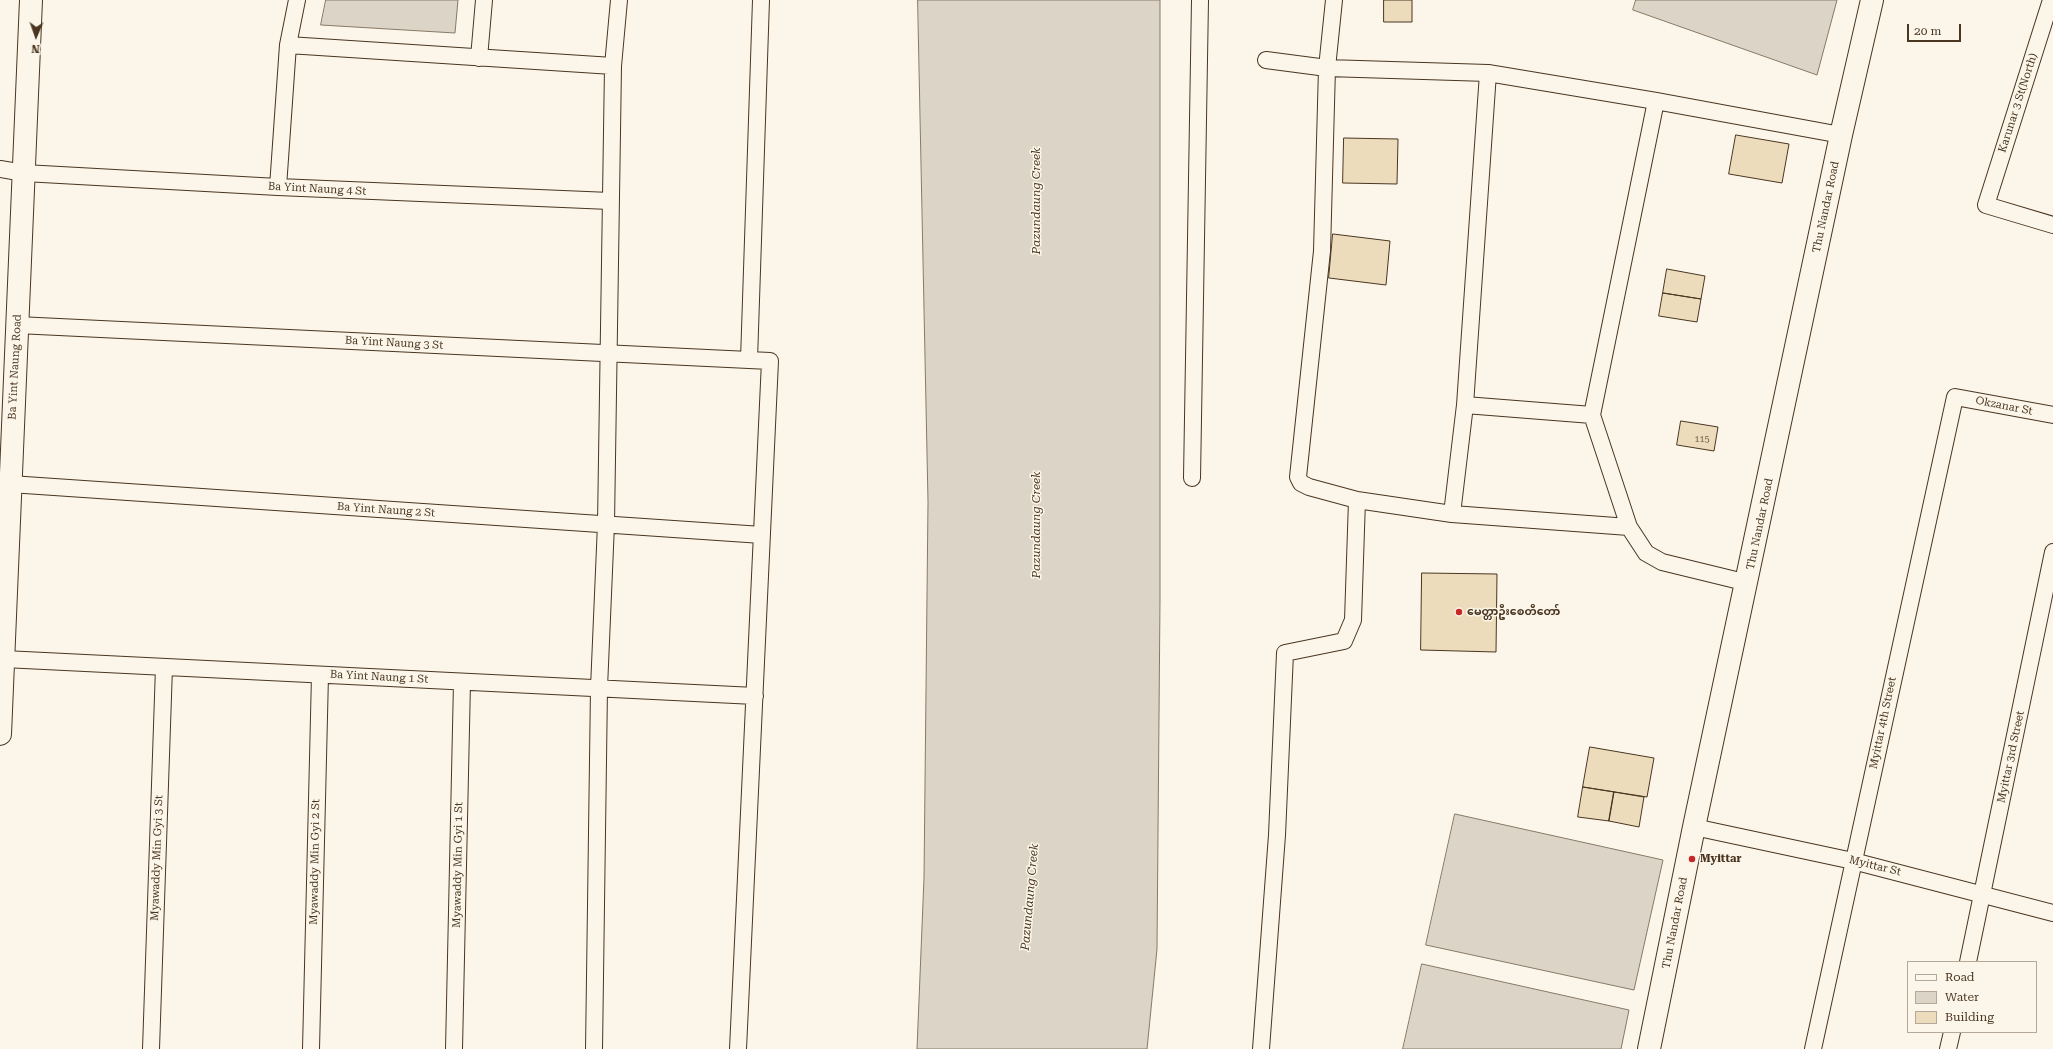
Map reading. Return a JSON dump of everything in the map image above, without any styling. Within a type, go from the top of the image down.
[{"type":"main road","name":"Ba Yint Naung Road","points":[[0,734],[4,659],[3,598],[10,484],[31,0]]},
{"type":"main road","name":"Thu Nandar Road","points":[[1650,1049],[1694,827],[1748,583],[1841,135],[1872,0]]},
{"type":"street","points":[[278,187],[288,45],[297,0]]},
{"type":"street","points":[[479,58],[484,0]]},
{"type":"street","points":[[594,1049],[599,688],[606,524],[613,66],[619,0]]},
{"type":"street","points":[[749,360],[761,0]]},
{"type":"street","points":[[1192,478],[1200,0]]},
{"type":"street","points":[[1334,0],[1327,68],[1322,251],[1298,476],[1301,484],[1357,500],[1452,514],[1629,527]]},
{"type":"street","name":"Karunar 3 St(North)","points":[[2051,0],[1986,205],[2053,225]]},
{"type":"street","points":[[288,45],[613,66]]},
{"type":"street","points":[[1266,60],[1327,68],[1488,73],[1656,101],[1841,135]]},
{"type":"street","points":[[1452,514],[1466,405],[1488,73]]},
{"type":"street","points":[[1656,101],[1592,415],[1629,527],[1646,553],[1654,559],[1748,583]]},
{"type":"street","name":"Ba Yint Naung 4 St","points":[[0,170],[24,173],[278,187],[610,201]]},
{"type":"street","name":"Ba Yint Naung 3 St","points":[[17,325],[770,361],[762,535]]},
{"type":"street","name":"Okzanar St","points":[[1955,397],[2053,415]]},
{"type":"street","name":"Myittar 4th Street","points":[[1813,1049],[1955,397]]},
{"type":"street","points":[[1466,405],[1592,415]]},
{"type":"street","name":"Ba Yint Naung 2 St","points":[[10,484],[762,535]]},
{"type":"street","points":[[1261,1049],[1277,835],[1285,653],[1344,642],[1353,620],[1357,500]]},
{"type":"street","points":[[738,1049],[762,535]]},
{"type":"street","name":"Myittar 3rd Street","points":[[1968,961],[2053,552]]},
{"type":"street","name":"Ba Yint Naung 1 St","points":[[4,659],[755,696]]},
{"type":"street","name":"Myawaddy Min Gyi 3 St","points":[[151,1049],[164,667]]},
{"type":"street","name":"Myawaddy Min Gyi 2 St","points":[[310,1049],[320,674]]},
{"type":"street","name":"Myawaddy Min Gyi 1 St","points":[[454,1049],[462,682]]},
{"type":"street","name":"Myittar St","points":[[1694,827],[1853,861],[2053,913]]},
{"type":"street","points":[[1948,1049],[1952,1033]]},
{"type":"water","points":[[326,0],[458,0],[455,33],[321,25]]},
{"type":"water","name":"Pazundaung Creek","points":[[918,0],[1160,0],[1160,599],[1157,949],[1147,1049],[917,1049],[924,878],[928,502]]},
{"type":"water","points":[[1636,0],[1837,0],[1817,75],[1633,10]]},
{"type":"water","points":[[1455,814],[1663,860],[1634,990],[1426,945]]},
{"type":"water","points":[[1422,964],[1629,1010],[1621,1049],[1403,1049]]},
{"type":"building","points":[[1384,0],[1412,0],[1412,22],[1384,22]]},
{"type":"building","points":[[1736,135],[1789,144],[1782,183],[1729,174]]},
{"type":"building","points":[[1344,138],[1398,139],[1397,184],[1343,183]]},
{"type":"building","points":[[1333,234],[1390,241],[1386,285],[1329,278]]},
{"type":"building","points":[[1667,269],[1705,276],[1701,299],[1663,293]]},
{"type":"building","points":[[1663,293],[1701,299],[1697,322],[1659,316]]},
{"type":"building","points":[[1681,421],[1718,427],[1714,451],[1677,445]]},
{"type":"building","name":"မေတ္တာဦးစေတီတော်","points":[[1422,573],[1497,574],[1496,652],[1421,650]]},
{"type":"building","points":[[1590,747],[1654,758],[1647,797],[1583,787]]},
{"type":"building","points":[[1583,787],[1614,792],[1609,821],[1578,817]]},
{"type":"building","points":[[1614,792],[1644,797],[1639,827],[1609,821]]},
{"type":"place","name":"မေတ္တာဦးစေတီတော်","points":[[1459,612]]},
{"type":"place","name":"Myittar","points":[[1692,859]]}]
